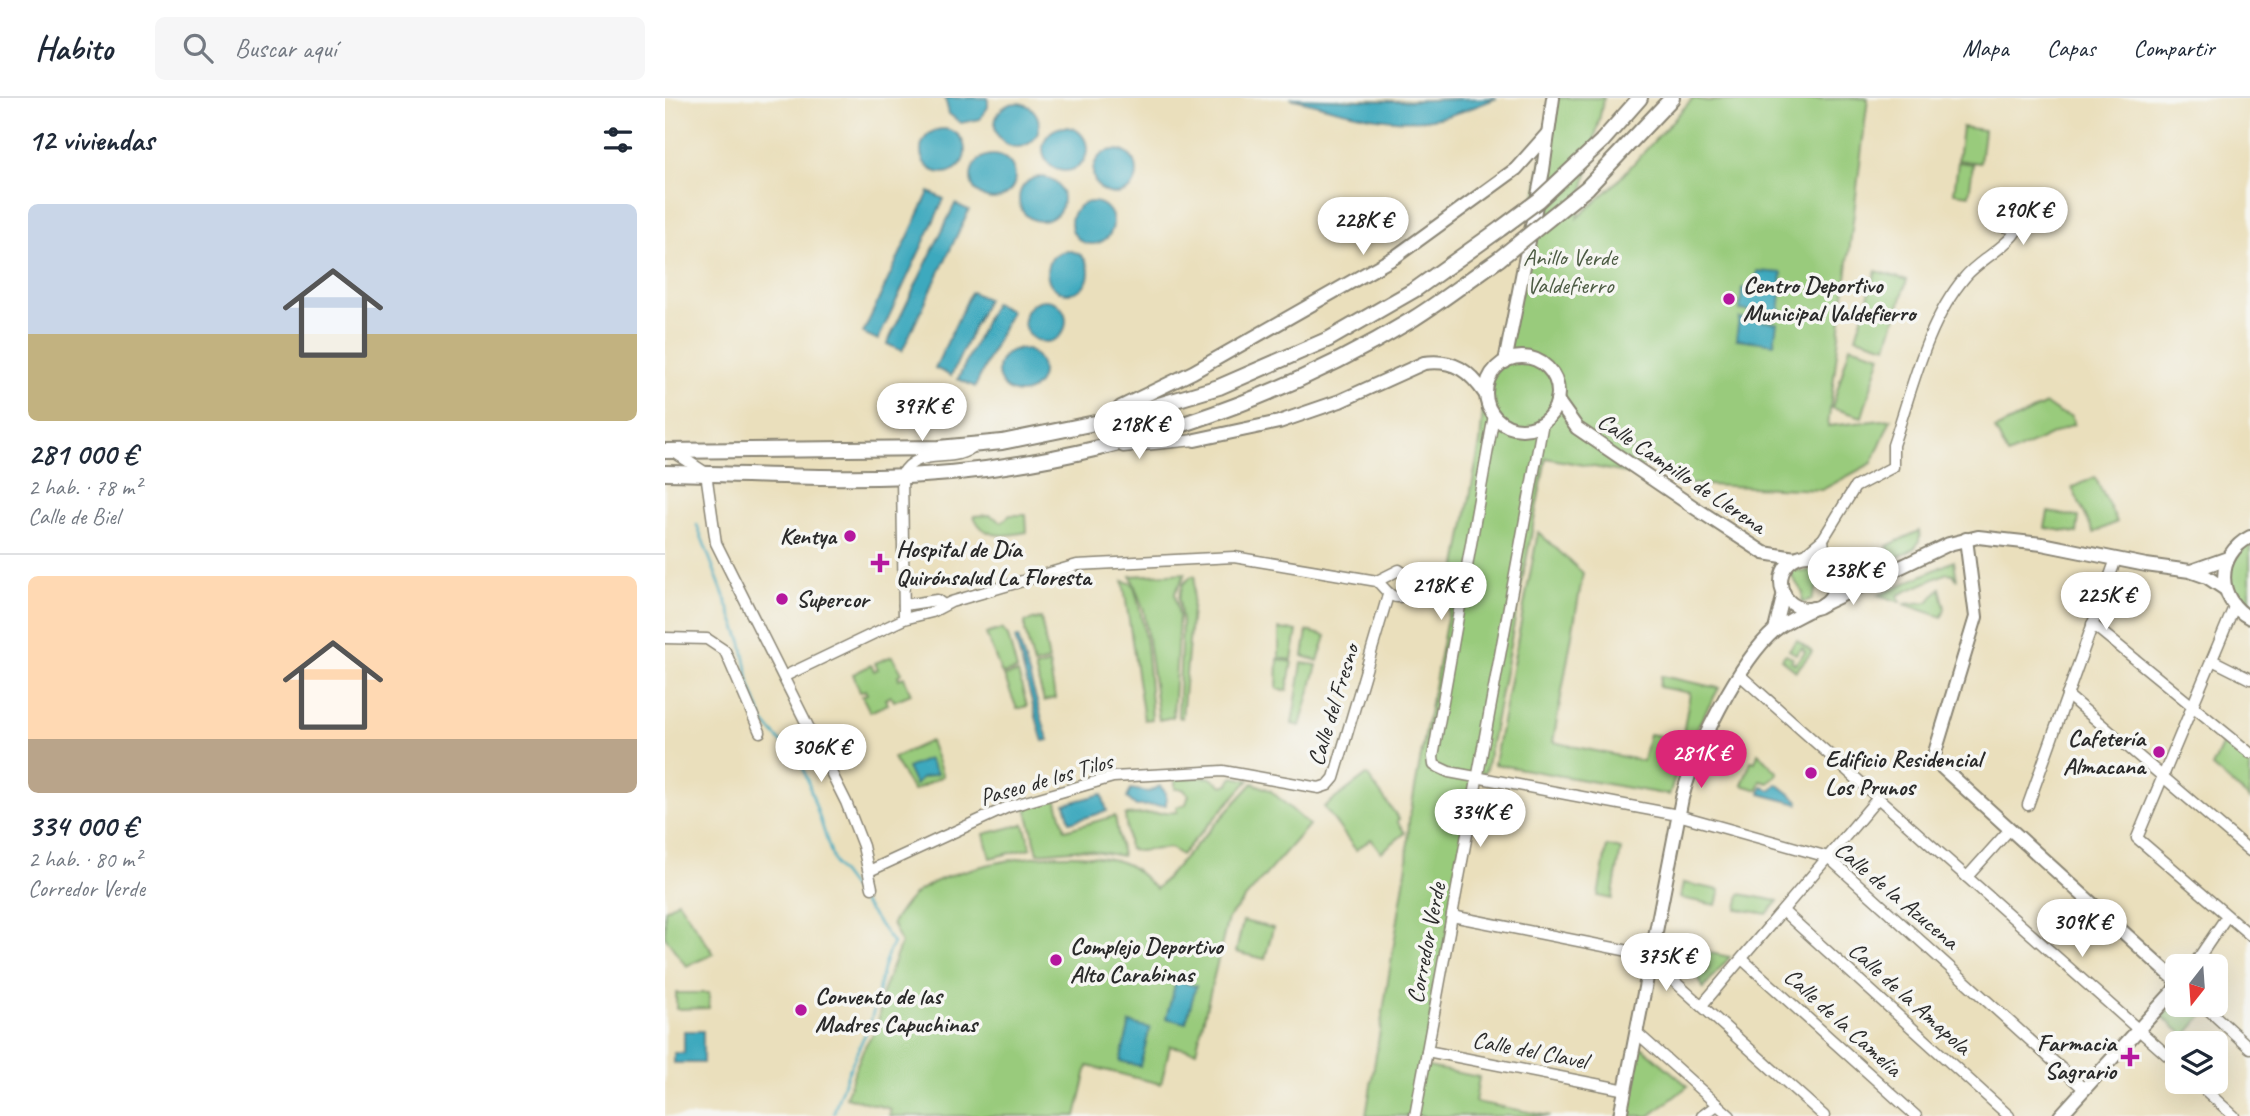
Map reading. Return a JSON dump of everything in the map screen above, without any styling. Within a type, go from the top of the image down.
[{"type":"main road","points":[[669,451],[896,450],[975,445],[1105,421],[1219,387],[1319,344],[1416,289],[1539,200],[1602,141],[1640,98]]},
{"type":"main road","points":[[665,473],[902,475],[985,468],[1152,435],[1243,404],[1327,365],[1413,319],[1499,259],[1587,188],[1672,98]]},
{"type":"street","points":[[1505,362],[1508,336],[1525,271],[1552,101]]},
{"type":"street","points":[[1105,421],[1121,407],[1193,372],[1395,257],[1516,169],[1548,133]]},
{"type":"street","points":[[1620,1116],[1678,815],[1696,755],[1741,676],[1776,629],[1784,593],[1781,579],[1787,565],[1823,539],[1855,487],[1893,467],[1892,445],[1939,317],[1967,274],[2000,247],[2019,223],[2023,209],[2018,201],[2010,198],[1996,205],[1994,215],[1998,222],[2000,247]]},
{"type":"street","points":[[1998,222],[2006,227],[2019,223]]},
{"type":"street","points":[[1508,336],[1519,358]]},
{"type":"street","points":[[1486,395],[1493,373],[1505,362],[1519,358],[1535,360],[1551,372],[1558,390],[1557,400]]},
{"type":"street","points":[[1081,451],[1195,440],[1279,422],[1340,401],[1424,363],[1437,361],[1460,366],[1486,395],[1494,415],[1433,760],[1438,769],[1478,777]]},
{"type":"street","name":"Corredor Verde","points":[[1415,1116],[1545,421],[1557,400]]},
{"type":"street","name":"Calle Campillo de Llerena","points":[[1557,400],[1577,428],[1764,553],[1781,579]]},
{"type":"street","points":[[1494,415],[1515,428],[1529,428],[1545,421]]},
{"type":"street","name":"Calle Campillo de Llerena","points":[[1545,421],[1577,428]]},
{"type":"street","points":[[904,619],[902,475],[919,458],[963,454],[975,445]]},
{"type":"street","points":[[669,451],[706,473],[716,543],[846,802],[872,888]]},
{"type":"street","points":[[2250,537],[2239,544],[2228,558],[2224,573],[2225,589],[2234,607],[2250,618]]},
{"type":"street","points":[[1776,629],[1869,581],[1949,544],[1966,539],[2000,538],[2190,571],[2207,577],[2225,589]]},
{"type":"street","points":[[1818,606],[1834,589],[1823,539]]},
{"type":"street","points":[[1966,539],[1976,617],[1933,759],[2165,970]]},
{"type":"street","name":"Calle Campillo de Llerena","points":[[1764,553],[1800,557]]},
{"type":"street","points":[[785,676],[904,619],[1089,564],[1234,557],[1377,581],[1394,571],[1407,574],[1411,583],[1406,595],[1397,598],[1388,595],[1377,581]]},
{"type":"street","points":[[1800,557],[1828,566],[1852,581],[1869,581]]},
{"type":"street","points":[[2190,571],[2228,558]]},
{"type":"street","points":[[2028,806],[2116,559]]},
{"type":"street","points":[[1784,593],[1793,604],[1818,606]]},
{"type":"street","name":"Calle del Fresno","points":[[1328,785],[1334,778],[1388,595]]},
{"type":"street","points":[[904,605],[937,600],[944,605]]},
{"type":"street","points":[[2234,607],[2138,841],[2250,935]]},
{"type":"street","points":[[2092,624],[2250,753]]},
{"type":"street","points":[[665,638],[707,639],[725,651],[760,732]]},
{"type":"street","points":[[2211,660],[2250,679]]},
{"type":"street","points":[[1741,676],[2165,1054]]},
{"type":"street","points":[[2067,695],[2250,851]]},
{"type":"street","name":"Paseo de los Tilos","points":[[869,871],[1008,807],[1113,777],[1223,771],[1319,788],[1328,785]]},
{"type":"street","name":"Calle de la Azucena","points":[[1478,777],[1678,815],[1828,857],[2084,1089]]},
{"type":"street","points":[[1702,1005],[1878,798]]},
{"type":"street","points":[[1967,877],[2010,829]]},
{"type":"street","name":"Calle de la Amapola","points":[[1783,911],[2009,1116]]},
{"type":"street","points":[[1452,916],[1637,951],[1650,958],[1825,1116]]},
{"type":"street","points":[[2201,954],[2227,916]]},
{"type":"street","name":"Calle de la Camelia","points":[[1742,959],[1916,1116]]},
{"type":"street","points":[[2066,1114],[2084,1089],[2165,1000]]},
{"type":"street","points":[[2216,1017],[2250,1048]]},
{"type":"street","points":[[1636,1032],[1730,1116]]},
{"type":"street","name":"Calle del Clavel","points":[[1427,1051],[1626,1090]]},
{"type":"street","points":[[2209,1094],[2234,1116]]},
{"type":"street","points":[[1702,1116],[1717,1105]]},
{"type":"green space","name":"Anillo Verde Valdefierro","points":[[1553,98],[1604,98],[1577,218],[1614,185],[1693,98],[1707,101],[1868,98],[1828,426],[1891,419],[1872,463],[1822,490],[1682,484],[1644,454],[1621,441],[1646,461],[1636,475],[1546,458],[1486,770],[1475,781],[1423,1066],[1479,1077],[1475,1102],[1550,1116],[1366,1116],[1407,864],[1409,820],[1480,443],[1487,388],[1497,369],[1505,362]]},
{"type":"green space","points":[[1962,127],[1984,130],[1980,163],[1958,160]]},
{"type":"green space","points":[[1958,162],[1973,164],[1969,195],[1954,193]]},
{"type":"green space","points":[[1876,271],[1907,280],[1887,346],[1856,337]]},
{"type":"green space","points":[[1850,346],[1881,355],[1862,417],[1832,408]]},
{"type":"green space","points":[[2046,404],[2059,413],[2071,416],[2074,424],[2008,455],[1995,429]]},
{"type":"green space","points":[[2095,477],[2117,522],[2094,533],[2072,488]]},
{"type":"green space","points":[[2048,512],[2079,517],[2077,533],[2045,528]]},
{"type":"green space","points":[[990,515],[1002,522],[1010,515],[1026,515],[1027,532],[1011,535],[989,533],[978,524],[974,516]]},
{"type":"green space","points":[[1919,531],[1919,542],[1916,546],[1893,559],[1887,546]]},
{"type":"green space","points":[[1538,532],[1583,573],[1553,742],[1643,761],[1649,734],[1682,740],[1690,693],[1659,687],[1661,676],[1719,688],[1684,751],[1669,795],[1494,764]]},
{"type":"green space","points":[[2250,542],[2250,611],[2235,595],[2231,576],[2236,558]]},
{"type":"green space","points":[[1873,552],[1880,566],[1861,573],[1841,566]]},
{"type":"green space","points":[[1954,561],[1957,580],[1953,574],[1947,573],[1898,595],[1900,602],[1879,595]]},
{"type":"green space","points":[[1793,565],[1801,572],[1818,569],[1828,575],[1820,579],[1812,599],[1802,603],[1803,593],[1791,575]]},
{"type":"green space","points":[[1186,573],[1175,593],[1179,616],[1173,717],[1159,720],[1144,611],[1131,576]]},
{"type":"green space","points":[[1195,576],[1182,718],[1178,717],[1182,622],[1179,598],[1183,584]]},
{"type":"green space","points":[[1123,581],[1133,584],[1138,600],[1147,651],[1152,719],[1144,720]]},
{"type":"green space","points":[[1940,588],[1945,608],[1942,617],[1904,604],[1928,602]]},
{"type":"green space","points":[[1041,618],[1049,661],[1034,665],[1025,622]]},
{"type":"green space","points":[[1002,629],[1008,636],[1017,670],[1002,674],[986,634]]},
{"type":"green space","points":[[1279,629],[1297,631],[1292,660],[1279,658]]},
{"type":"green space","points":[[1307,631],[1326,636],[1318,661],[1303,656]]},
{"type":"green space","points":[[1797,640],[1812,652],[1796,671],[1781,659],[1786,654],[1793,658],[1791,661],[1795,664],[1805,652],[1802,648],[1796,654],[1789,650]]},
{"type":"green space","points":[[892,656],[902,673],[898,675],[899,679],[904,677],[911,694],[894,701],[891,696],[885,699],[888,704],[870,712],[862,696],[867,694],[865,690],[860,692],[853,674],[871,665],[874,671],[878,669],[875,663]]},
{"type":"green space","points":[[1278,659],[1292,662],[1287,691],[1277,689]]},
{"type":"green space","points":[[1302,663],[1317,665],[1300,726],[1292,724]]},
{"type":"green space","points":[[1049,664],[1055,698],[1044,701],[1035,668]]},
{"type":"green space","points":[[1018,673],[1027,706],[1017,709],[1004,676]]},
{"type":"green space","points":[[930,741],[943,776],[913,791],[893,758]]},
{"type":"green space","points":[[2224,741],[2250,761],[2250,799],[2212,767]]},
{"type":"green space","points":[[1758,753],[1778,773],[1769,783],[1761,781],[1758,790],[1742,785],[1751,761],[1755,762]]},
{"type":"green space","points":[[1367,775],[1399,819],[1397,821],[1405,833],[1381,852],[1371,839],[1356,850],[1324,807]]},
{"type":"green space","points":[[1209,777],[1223,786],[1229,784],[1233,777],[1249,780],[1181,855],[1171,848],[1138,851],[1129,849],[1125,815],[1177,812],[1176,807],[1186,804],[1189,795],[1183,789],[1175,789],[1175,778]]},
{"type":"green space","name":"Complejo Deportivo Alto Carabinas","points":[[1253,783],[1270,790],[1309,825],[1228,918],[1196,1051],[1170,1046],[1161,1084],[1088,1066],[1076,1116],[889,1116],[891,1109],[846,1097],[867,1042],[877,1031],[882,993],[901,943],[892,923],[916,893],[935,882],[988,864],[1080,855],[1107,858],[1128,865],[1156,889]]},
{"type":"green space","points":[[1056,798],[1065,830],[1115,816],[1122,856],[1083,849],[1038,853],[1026,807]]},
{"type":"green space","points":[[1024,824],[1031,848],[990,858],[984,834]]},
{"type":"green space","points":[[1607,846],[1621,849],[1612,899],[1598,896]]},
{"type":"green space","points":[[1683,883],[1720,890],[1716,905],[1680,898]]},
{"type":"green space","points":[[1740,894],[1778,901],[1767,914],[1737,909]]},
{"type":"green space","points":[[678,901],[714,954],[686,966],[665,937],[665,910]]},
{"type":"green space","points":[[1243,921],[1273,928],[1265,959],[1236,952]]},
{"type":"green space","points":[[1700,951],[1730,957],[1703,988],[1698,975],[1706,973],[1709,966]]},
{"type":"green space","points":[[676,993],[709,993],[709,1008],[676,1009]]},
{"type":"green space","points":[[2165,1013],[2165,1017],[2201,1017],[2189,1031],[2179,1031],[2162,1016]]},
{"type":"green space","points":[[1643,1048],[1688,1086],[1650,1116],[1628,1116],[1640,1049]]},
{"type":"water","points":[[945,98],[988,98],[988,107],[980,119],[961,123],[949,114]]},
{"type":"water","points":[[1290,98],[1394,101],[1497,98],[1443,117],[1407,121],[1356,114]]},
{"type":"water","points":[[1017,103],[1033,109],[1039,125],[1033,141],[1017,147],[1001,141],[995,125],[1001,109]]},
{"type":"water","points":[[1065,127],[1080,134],[1087,149],[1080,164],[1065,171],[1050,164],[1043,149],[1050,134]]},
{"type":"water","points":[[943,129],[958,136],[965,151],[958,166],[943,173],[928,166],[921,151],[928,136]]},
{"type":"water","points":[[1115,150],[1131,156],[1137,172],[1131,188],[1115,194],[1099,188],[1093,172],[1099,156]]},
{"type":"water","points":[[993,155],[1008,162],[1015,177],[1008,192],[993,199],[978,192],[971,177],[978,162]]},
{"type":"water","points":[[1041,177],[1056,184],[1063,199],[1056,214],[1041,221],[1026,214],[1019,199],[1026,184]]},
{"type":"water","points":[[929,192],[944,199],[878,340],[863,333]]},
{"type":"water","points":[[1092,202],[1107,208],[1113,223],[1107,238],[1092,244],[1077,238],[1071,223],[1077,208]]},
{"type":"water","points":[[955,204],[969,210],[902,351],[887,344]]},
{"type":"water","points":[[1068,251],[1083,257],[1089,272],[1083,287],[1068,293],[1053,287],[1047,272],[1053,257]]},
{"type":"water","points":[[1757,271],[1782,273],[1781,287],[1755,285]]},
{"type":"water","points":[[1742,288],[1781,293],[1779,314],[1740,310]]},
{"type":"water","points":[[971,292],[987,299],[951,376],[935,368]]},
{"type":"water","points":[[1045,300],[1060,306],[1066,321],[1060,336],[1045,342],[1030,336],[1024,321],[1030,306]]},
{"type":"water","points":[[994,303],[1011,311],[975,387],[958,379]]},
{"type":"water","points":[[1739,318],[1777,323],[1774,344],[1736,339]]},
{"type":"water","points":[[1020,349],[1035,356],[1042,371],[1035,386],[1020,393],[1005,386],[998,371],[1005,356]]},
{"type":"water","points":[[1018,637],[1049,740],[1043,741],[1041,735],[1015,638]]},
{"type":"water","points":[[928,759],[937,774],[922,778],[915,785],[907,768]]},
{"type":"water","points":[[1777,784],[1799,801],[1798,804],[1760,794],[1762,787],[1771,790]]},
{"type":"water","points":[[1160,786],[1166,793],[1166,805],[1136,806],[1127,798],[1131,789],[1149,792]]},
{"type":"water","points":[[1102,794],[1107,811],[1070,822],[1065,804]]},
{"type":"water","points":[[1176,981],[1196,986],[1186,1023],[1166,1018]]},
{"type":"water","points":[[1130,1023],[1150,1028],[1140,1066],[1120,1061]]},
{"type":"water","points":[[684,1031],[703,1031],[703,1063],[674,1063],[674,1053],[684,1053]]},
{"type":"waterway","points":[[697,525],[742,643],[750,685],[763,721],[803,767],[835,865],[893,943],[885,962],[870,1022],[834,1113]]},
{"type":"place","name":"Centro Deportivo Municipal Valdefierro","points":[[1729,299]]},
{"type":"place","name":"Kentya","points":[[850,536]]},
{"type":"place","name":"Hospital de Día Quirónsalud La Floresta","points":[[880,563]]},
{"type":"place","name":"Supercor","points":[[782,599]]},
{"type":"place","name":"Cafetería Almacana","points":[[2159,752]]},
{"type":"place","name":"Edificio Residencial Los Prunos","points":[[1811,773]]},
{"type":"place","name":"Complejo Deportivo Alto Carabinas","points":[[1056,960]]},
{"type":"place","name":"Convento de las Madres Capuchinas","points":[[801,1010]]},
{"type":"place","name":"Farmacia Sagrario","points":[[2130,1057]]}]
